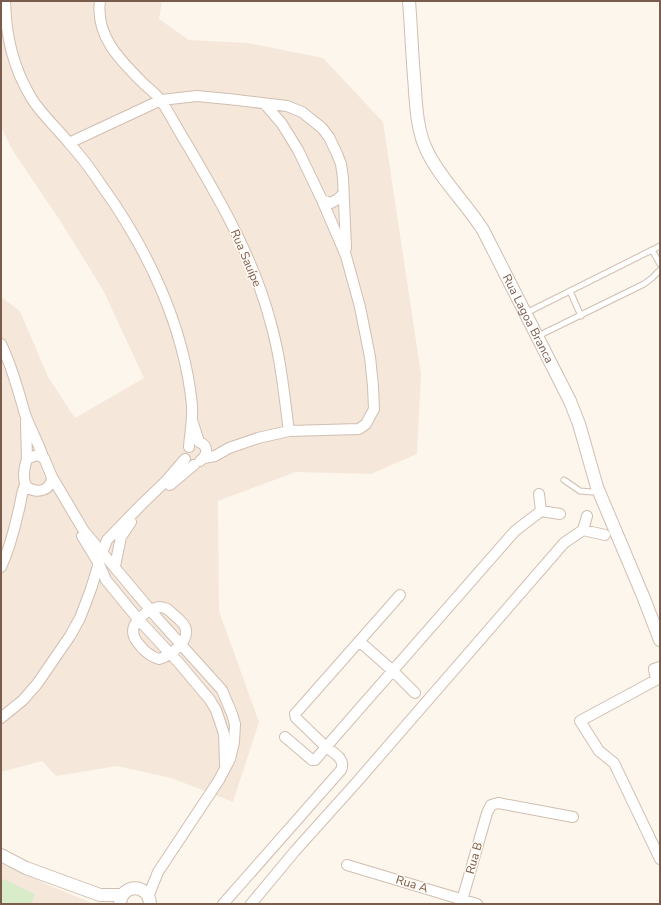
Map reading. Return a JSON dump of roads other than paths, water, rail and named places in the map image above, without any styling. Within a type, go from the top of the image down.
[{"type":"street","points":[[5,1],[5,16],[10,49],[20,75],[32,99],[102,185],[138,241],[156,277],[172,316],[185,362],[192,405],[189,447],[190,462],[137,514],[129,524],[121,537],[115,566]]},
{"type":"street","name":"Rua Sauípe","points":[[100,1],[99,10],[101,24],[106,39],[118,57],[161,100],[214,190],[254,272],[271,323],[279,357],[289,431]]},
{"type":"street","name":"Rua Lagoa Branca","points":[[409,1],[416,109],[420,132],[426,150],[436,169],[483,230],[575,410],[597,487],[660,640]]},
{"type":"street","points":[[69,143],[161,100],[197,96],[287,106],[304,114],[322,128],[341,164],[343,178],[346,256]]},
{"type":"street","points":[[1,718],[23,700],[50,666],[70,636],[80,618],[102,553],[111,536],[166,481],[190,462],[215,456],[229,448],[258,438],[289,431],[359,429],[366,424],[374,409],[370,357],[360,307],[346,256],[322,200],[298,150],[282,124],[265,104]]},
{"type":"street","points":[[282,124],[291,115],[299,113],[304,114]]},
{"type":"street","points":[[322,200],[331,203],[343,194]]},
{"type":"street","points":[[1,344],[15,377],[26,416],[43,457],[106,580],[138,620],[210,700],[216,710],[224,734],[225,768]]},
{"type":"street","points":[[1,567],[6,555],[19,510],[21,495],[25,485],[24,478],[27,460],[26,416]]},
{"type":"street","points":[[192,421],[207,452],[204,458]]},
{"type":"street","points":[[189,447],[193,443],[229,448]]},
{"type":"street","points":[[27,460],[38,455],[43,457]]},
{"type":"street","points":[[19,510],[27,499],[40,491],[49,488],[52,477]]},
{"type":"street","points":[[1,855],[26,868],[119,901],[128,890],[132,888],[146,897],[158,872],[219,780],[232,752],[234,742],[235,724],[230,707],[222,690],[149,610],[58,497],[30,489],[25,485]]},
{"type":"street","points":[[539,494],[541,511]]},
{"type":"street","points":[[285,737],[312,760],[315,760],[515,531],[541,511],[560,514]]},
{"type":"street","points":[[250,904],[564,543],[583,530],[587,516]]},
{"type":"street","points":[[583,530],[605,536]]},
{"type":"street","points":[[91,589],[106,580]]},
{"type":"street","points":[[223,904],[344,765],[342,761],[296,718],[296,714],[400,595]]},
{"type":"street","points":[[158,607],[165,607],[169,609],[182,623],[186,631],[185,638],[181,644],[170,654],[159,659],[148,654],[134,637],[134,628],[138,620],[149,610],[158,607]]},
{"type":"street","points":[[359,641],[393,670],[415,693]]},
{"type":"street","points":[[660,667],[654,669],[656,680],[580,721],[599,751],[614,763],[660,859]]},
{"type":"street","name":"Rua B","points":[[462,902],[487,813],[492,805],[498,803],[573,817]]},
{"type":"street","name":"Rua A","points":[[347,865],[462,902],[477,904]]},
{"type":"lane","points":[[525,314],[660,246]]},
{"type":"lane","points":[[652,250],[660,264]]},
{"type":"lane","points":[[537,337],[644,284],[660,270]]},
{"type":"lane","points":[[570,291],[581,316]]},
{"type":"lane","points":[[564,480],[580,491],[592,492],[597,487]]}]
